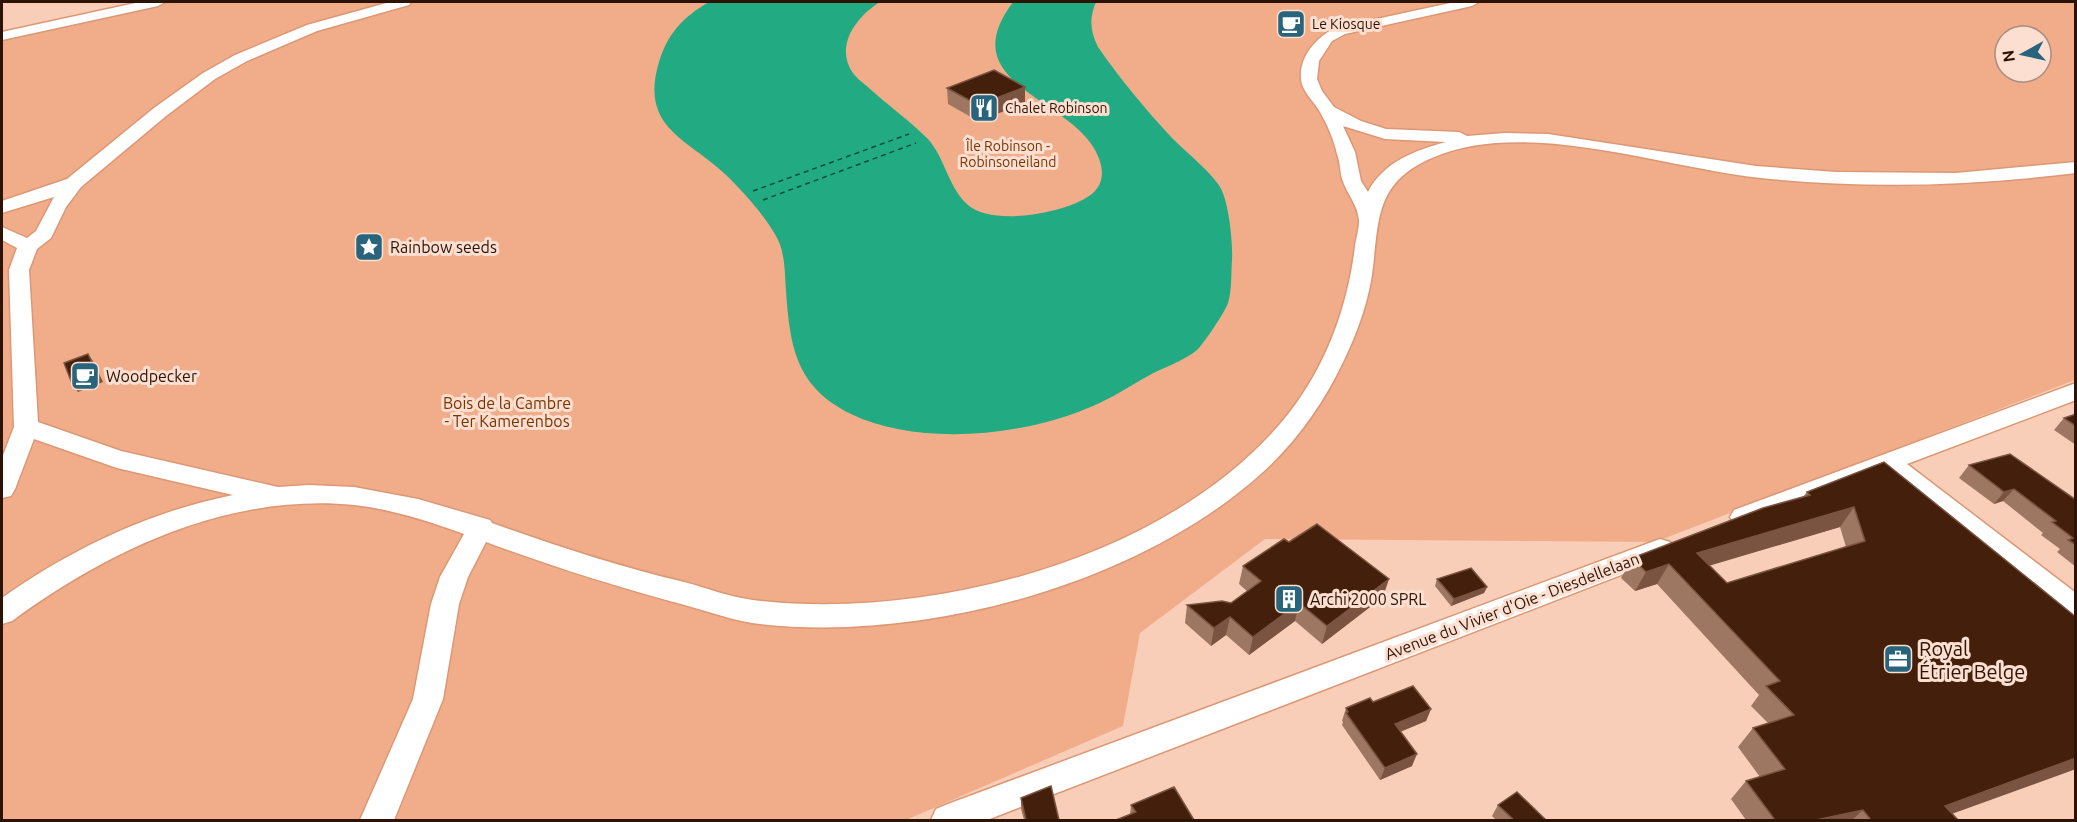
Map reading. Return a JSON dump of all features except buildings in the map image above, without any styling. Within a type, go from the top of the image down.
[{"type":"street","points":[[2,36],[158,2]]},
{"type":"street","points":[[2,489],[26,427],[19,270],[28,246],[44,234],[57,206],[74,183],[160,112],[209,76],[241,58],[312,28],[404,2]]},
{"type":"street","points":[[1367,217],[1363,199],[1352,181],[1341,141],[1328,111],[1314,92],[1308,69],[1327,38],[1340,31],[1472,2]]},
{"type":"street","points":[[1328,111],[1355,125],[1385,134]]},
{"type":"street","points":[[1341,141],[1348,137],[1385,134],[1575,143],[1756,172],[1850,178],[1990,177],[2076,167]]},
{"type":"street","points":[[2,613],[24,595],[90,556],[130,537],[181,518],[279,497],[348,495],[412,507],[481,527],[600,571],[750,610],[825,614],[909,609],[991,594],[1060,577],[1143,542],[1198,509],[1236,483],[1277,446],[1328,372],[1352,314],[1362,275],[1367,217],[1372,200],[1398,168],[1427,153],[1454,144],[1481,139]]},
{"type":"street","points":[[2,207],[74,183]]},
{"type":"street","points":[[2,233],[28,246]]},
{"type":"street","points":[[1722,525],[2076,391]]},
{"type":"street","points":[[26,427],[117,459],[279,497]]},
{"type":"street","points":[[1887,462],[2076,609]]},
{"type":"street","points":[[377,820],[428,699],[445,604],[454,577],[481,527]]},
{"type":"street","name":"Avenue du Vivier d'Oie - Diesdellelaan","points":[[948,820],[1689,538]]},
{"type":"green space","name":"Bois de la Cambre - Ter Kamerenbos","points":[[164,2],[2075,2],[2075,380],[1655,542],[1265,539],[1140,633],[1123,726],[906,820],[2,820],[2,38]]},
{"type":"shaded area","points":[[709,2],[880,2],[856,23],[847,42],[848,63],[853,73],[928,139],[939,155],[956,191],[968,205],[979,212],[1012,216],[1050,211],[1082,200],[1093,193],[1098,186],[1102,169],[1090,142],[1072,124],[1008,75],[997,55],[997,32],[1013,2],[1096,2],[1091,25],[1098,47],[1143,105],[1172,138],[1211,175],[1223,194],[1230,223],[1232,260],[1229,298],[1219,320],[1197,350],[1186,358],[1093,406],[1036,425],[972,434],[908,431],[878,424],[851,414],[833,403],[818,391],[807,378],[799,363],[790,330],[784,260],[775,233],[732,181],[671,130],[661,117],[656,102],[655,84],[659,62],[667,42],[684,20]]},
{"type":"ferry route","points":[[753,191],[909,134]]},
{"type":"ferry route","points":[[763,200],[916,143]]},
{"type":"place","name":"Le Kiosque","points":[[1291,24]]},
{"type":"place","name":"Chalet Robinson","points":[[984,108]]},
{"type":"place","name":"Rainbow seeds","points":[[369,247]]},
{"type":"place","name":"Woodpecker","points":[[85,376]]},
{"type":"place","name":"Archi 2000 SPRL","points":[[1289,599]]},
{"type":"place","name":"Royal Étrier Belge","points":[[1898,659]]},
{"type":"park label","name":"Île Robinson - Robinsoneiland","points":[[1008,154]]}]
